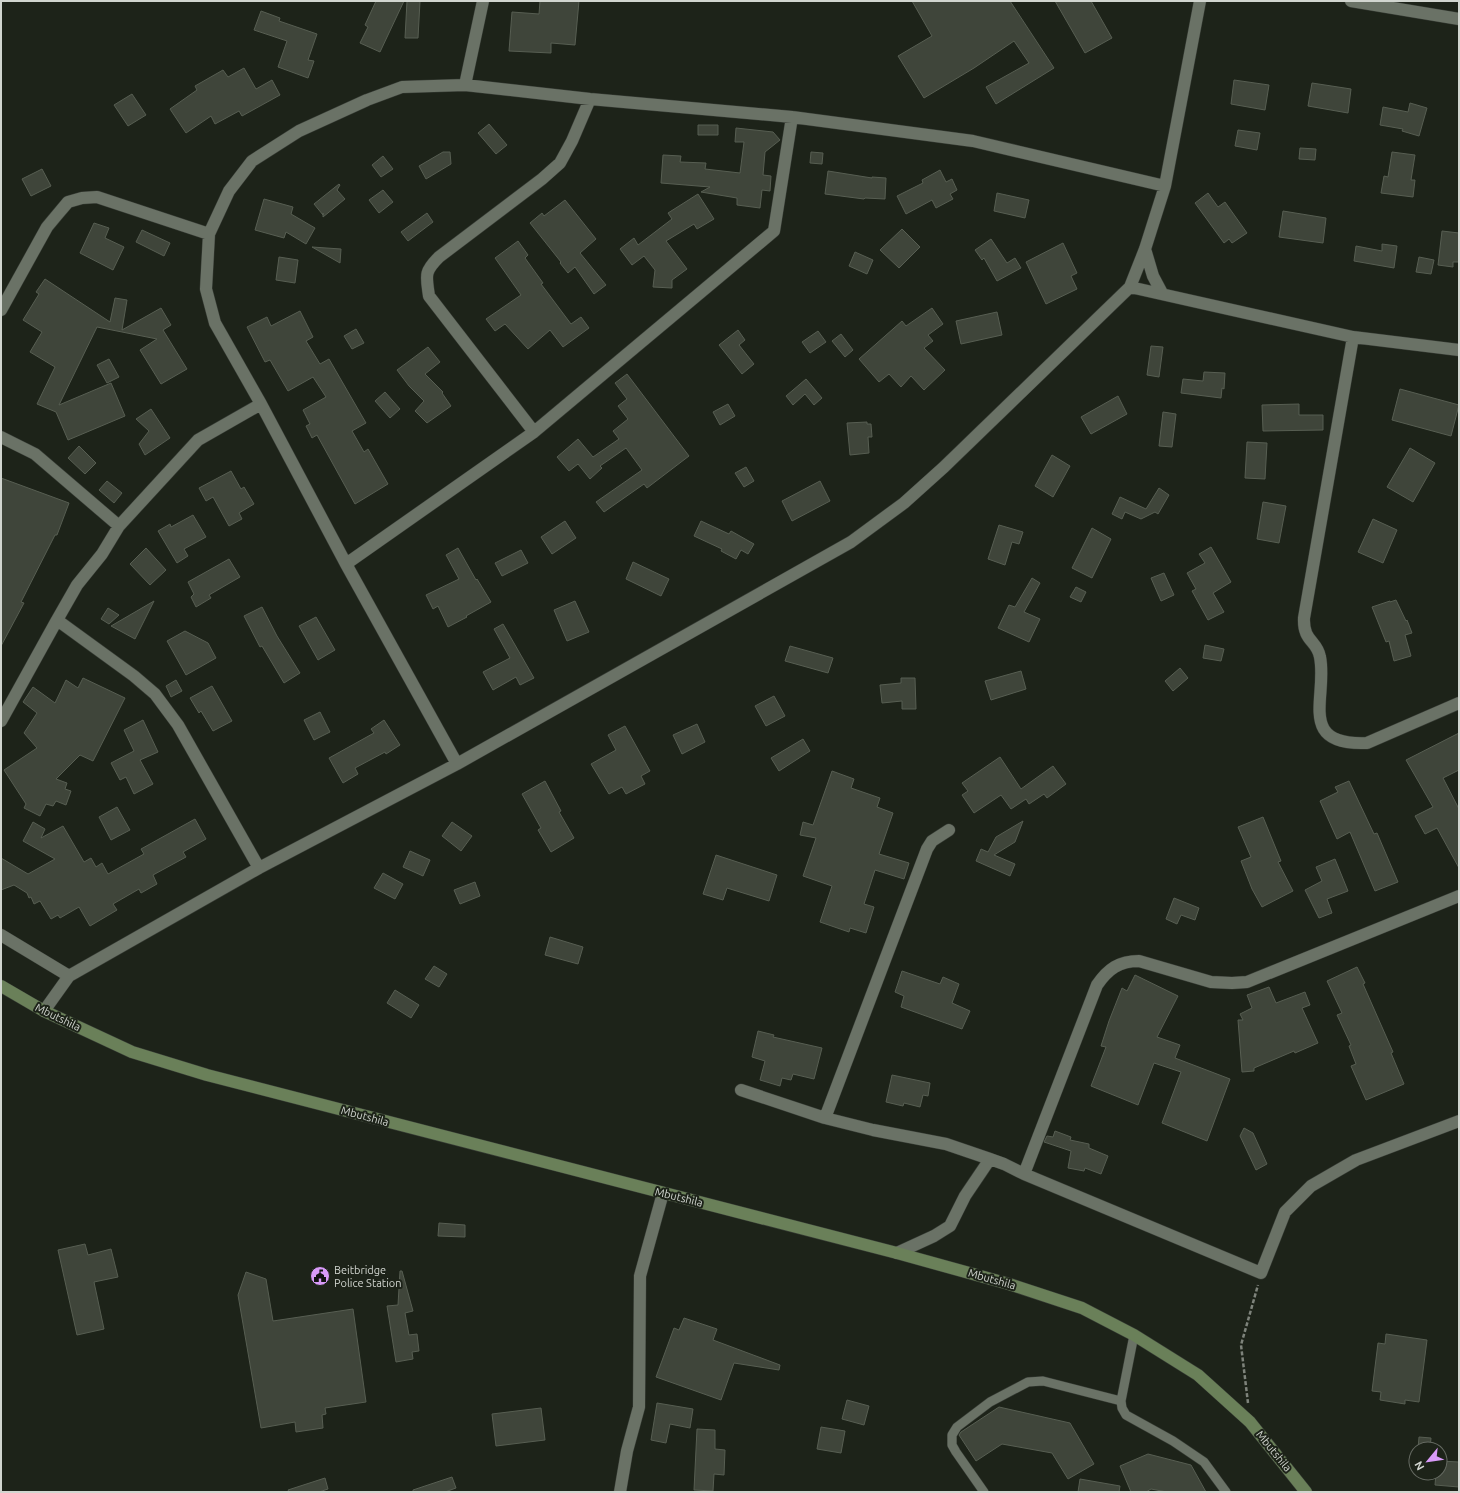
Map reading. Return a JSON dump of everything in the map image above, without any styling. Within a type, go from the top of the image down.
[{"type":"street","points":[[465,85],[482,1]]},
{"type":"street","points":[[44,1011],[69,976],[259,868],[457,764],[851,542],[916,493],[1130,286],[1145,249],[1164,186],[1200,1]]},
{"type":"street","points":[[1351,1],[1459,19]]},
{"type":"street","points":[[457,764],[346,564],[261,404],[215,322],[206,289],[209,234],[229,191],[252,161],[299,131],[367,100],[402,87],[465,85],[590,99],[792,117],[973,141],[1164,186]]},
{"type":"street","points":[[534,432],[429,296],[427,279],[430,266],[440,257],[542,179],[560,163],[572,141],[590,99]]},
{"type":"street","points":[[346,564],[534,432],[774,231],[792,117]]},
{"type":"street","points":[[1,310],[47,227],[68,202],[82,198],[97,197],[209,234]]},
{"type":"street","points":[[1145,249],[1153,276],[1162,293]]},
{"type":"street","points":[[1130,286],[1353,337],[1459,350]]},
{"type":"street","points":[[1353,337],[1304,618],[1304,629],[1320,655],[1319,714],[1323,728],[1337,740],[1356,744],[1367,743],[1459,703]]},
{"type":"street","points":[[1,721],[77,585],[102,554],[119,526],[198,440],[261,404]]},
{"type":"street","points":[[1,437],[35,454],[119,526]]},
{"type":"street","points":[[57,620],[134,676],[155,694],[178,725],[259,868]]},
{"type":"street","points":[[825,1118],[926,849],[932,842],[949,830]]},
{"type":"street","points":[[1024,1174],[1097,985],[1103,976],[1113,967],[1128,961],[1139,961],[1210,982],[1247,982],[1459,896]]},
{"type":"street","points":[[1,935],[69,976]]},
{"type":"street","name":"Mbutshila","points":[[1,986],[44,1011],[132,1052],[207,1075],[897,1253],[1010,1284],[1082,1308],[1134,1335],[1198,1375],[1250,1422],[1306,1492]]},
{"type":"street","points":[[741,1090],[825,1118],[873,1130],[946,1144],[990,1159],[1261,1273],[1285,1212],[1311,1186],[1356,1160],[1459,1121]]},
{"type":"street","points":[[897,1253],[934,1236],[950,1226],[965,1196],[990,1159]]},
{"type":"street","points":[[620,1492],[627,1451],[640,1407],[640,1276],[663,1193]]},
{"type":"lane","points":[[1134,1335],[1121,1401],[1122,1408],[1126,1415],[1173,1441],[1204,1462],[1226,1492]]},
{"type":"lane","points":[[984,1492],[952,1445],[952,1435],[957,1427],[990,1402],[1028,1382],[1043,1381],[1121,1401]]},
{"type":"path","points":[[1250,1422],[1241,1345],[1261,1273]]},
{"type":"building","points":[[376,1],[404,1],[380,52],[360,43],[368,27],[365,25]]},
{"type":"building","points":[[407,1],[420,1],[418,38],[405,38]]},
{"type":"building","points":[[540,1],[579,1],[575,45],[551,43],[551,53],[509,51],[512,12],[539,14]]},
{"type":"building","points":[[912,1],[1010,1],[1054,68],[996,104],[986,87],[1029,63],[1014,41],[974,68],[924,98],[898,56],[932,36]]},
{"type":"building","points":[[1055,1],[1091,1],[1112,38],[1085,53]]},
{"type":"building","points":[[261,11],[280,18],[279,21],[317,34],[308,60],[314,61],[308,78],[278,67],[287,41],[254,30]]},
{"type":"building","points":[[244,68],[256,89],[272,80],[280,95],[242,116],[239,111],[215,124],[211,116],[186,133],[170,109],[197,90],[195,86],[223,70],[228,77]]},
{"type":"building","points":[[1234,80],[1269,85],[1265,110],[1231,104]]},
{"type":"building","points":[[1312,83],[1351,89],[1348,113],[1308,106]]},
{"type":"building","points":[[132,94],[146,115],[128,126],[114,105]]},
{"type":"building","points":[[1410,103],[1427,108],[1419,136],[1402,131],[1403,129],[1380,125],[1383,107],[1408,112]]},
{"type":"building","points":[[489,124],[507,145],[496,154],[478,133]]},
{"type":"building","points":[[698,125],[718,125],[718,135],[698,135]]},
{"type":"building","points":[[736,128],[773,132],[780,140],[765,152],[763,175],[771,176],[770,191],[762,190],[760,208],[737,205],[737,198],[701,192],[710,187],[661,183],[663,155],[681,156],[680,162],[706,163],[705,169],[740,173],[744,142],[735,142]]},
{"type":"building","points":[[1238,130],[1260,133],[1257,150],[1235,146]]},
{"type":"building","points":[[1300,148],[1316,149],[1315,160],[1299,159]]},
{"type":"building","points":[[443,152],[450,152],[451,164],[426,179],[419,166]]},
{"type":"building","points":[[811,152],[823,153],[822,164],[810,163]]},
{"type":"building","points":[[1392,152],[1415,155],[1411,180],[1415,180],[1413,197],[1381,193],[1384,176],[1388,177]]},
{"type":"building","points":[[383,156],[393,169],[381,177],[372,165]]},
{"type":"building","points":[[42,169],[51,186],[31,196],[22,179]]},
{"type":"building","points":[[940,170],[946,182],[952,179],[957,190],[950,194],[953,199],[936,208],[932,200],[906,214],[897,196],[923,183],[922,180]]},
{"type":"building","points":[[828,171],[872,178],[886,178],[885,199],[864,199],[825,194]]},
{"type":"building","points":[[339,184],[340,185],[337,190],[345,199],[323,217],[314,204]]},
{"type":"building","points":[[383,190],[393,202],[379,213],[369,200]]},
{"type":"building","points":[[997,193],[1029,200],[1025,218],[994,211]]},
{"type":"building","points":[[1208,193],[1218,207],[1225,202],[1247,233],[1232,243],[1229,239],[1224,243],[1195,203]]},
{"type":"building","points":[[698,194],[714,219],[697,229],[694,224],[666,241],[687,269],[672,280],[672,288],[653,287],[655,270],[644,256],[632,265],[620,249],[634,238],[638,245],[672,219],[668,213]]},
{"type":"building","points":[[264,199],[293,207],[291,214],[315,228],[306,244],[286,232],[284,238],[255,230]]},
{"type":"building","points":[[565,200],[596,239],[580,253],[606,285],[594,294],[575,267],[568,273],[530,223],[542,213],[544,216]]},
{"type":"building","points":[[1283,211],[1326,218],[1323,243],[1279,237]]},
{"type":"building","points":[[427,213],[433,222],[408,241],[401,232]]},
{"type":"building","points":[[94,223],[109,228],[105,238],[124,247],[113,270],[80,253]]},
{"type":"building","points":[[902,229],[920,247],[899,268],[880,250]]},
{"type":"building","points":[[142,230],[170,243],[164,256],[136,242]]},
{"type":"building","points":[[1442,231],[1459,233],[1459,262],[1453,262],[1453,267],[1438,265]]},
{"type":"building","points":[[991,239],[1007,263],[1015,258],[1021,268],[997,281],[984,258],[982,260],[975,250]]},
{"type":"building","points":[[518,241],[528,255],[525,258],[543,283],[541,284],[571,324],[581,317],[589,328],[563,347],[550,330],[528,349],[505,324],[495,331],[486,319],[521,295],[495,258]]},
{"type":"building","points":[[1063,243],[1077,273],[1071,276],[1077,289],[1046,304],[1026,262]]},
{"type":"building","points":[[1382,244],[1397,246],[1394,268],[1354,261],[1356,246],[1382,251]]},
{"type":"building","points":[[312,247],[341,249],[340,263]]},
{"type":"building","points":[[855,252],[873,260],[867,274],[849,266]]},
{"type":"building","points":[[279,257],[298,260],[295,283],[276,280]]},
{"type":"building","points":[[1419,257],[1434,260],[1431,274],[1416,272]]},
{"type":"building","points":[[45,279],[110,322],[115,298],[127,300],[122,330],[161,308],[171,325],[163,330],[187,369],[161,384],[140,350],[157,339],[97,327],[59,405],[111,383],[125,416],[68,440],[56,412],[37,404],[55,367],[30,352],[42,332],[23,320],[39,294],[36,292]]},
{"type":"building","points":[[932,308],[943,324],[928,335],[933,341],[924,348],[945,370],[924,390],[911,376],[901,387],[889,374],[879,382],[859,359],[902,321],[906,326]]},
{"type":"building","points":[[300,311],[313,337],[306,341],[320,364],[329,359],[366,423],[352,431],[364,452],[368,449],[388,484],[355,504],[317,435],[312,438],[306,426],[310,424],[303,410],[326,397],[313,377],[288,391],[270,360],[265,362],[247,327],[267,317],[271,326]]},
{"type":"building","points":[[997,312],[1002,335],[961,344],[956,321]]},
{"type":"building","points":[[356,329],[364,343],[352,349],[344,336]]},
{"type":"building","points":[[738,330],[745,340],[739,345],[754,364],[742,374],[719,345]]},
{"type":"building","points":[[818,331],[826,342],[810,353],[802,342]]},
{"type":"building","points":[[841,334],[853,350],[845,357],[832,341]]},
{"type":"building","points":[[1151,346],[1163,347],[1159,377],[1147,375]]},
{"type":"building","points":[[428,347],[440,362],[425,374],[443,392],[442,393],[451,406],[427,423],[415,411],[424,401],[409,386],[397,370]]},
{"type":"building","points":[[109,359],[119,377],[107,383],[97,365]]},
{"type":"building","points":[[1204,372],[1225,373],[1224,389],[1222,388],[1221,398],[1181,393],[1183,379],[1203,381]]},
{"type":"building","points":[[627,374],[689,456],[647,488],[644,484],[604,512],[596,502],[642,470],[626,448],[600,466],[602,468],[590,479],[578,464],[569,471],[557,457],[578,439],[593,457],[619,439],[613,431],[628,419],[618,406],[627,399],[615,383]]},
{"type":"building","points":[[806,379],[822,398],[814,405],[805,394],[793,405],[786,396]]},
{"type":"building","points":[[1400,389],[1459,405],[1451,436],[1392,420]]},
{"type":"building","points":[[385,392],[400,409],[390,418],[375,401]]},
{"type":"building","points":[[1118,396],[1127,414],[1091,434],[1081,417]]},
{"type":"building","points":[[728,404],[735,416],[720,425],[713,412]]},
{"type":"building","points":[[1299,404],[1299,415],[1323,415],[1323,430],[1263,431],[1262,405]]},
{"type":"building","points":[[151,409],[170,438],[145,455],[139,444],[149,431],[136,419]]},
{"type":"building","points":[[1163,412],[1176,414],[1172,447],[1159,446]]},
{"type":"building","points":[[867,422],[867,424],[871,424],[872,437],[868,437],[869,453],[850,455],[847,423]]},
{"type":"building","points":[[1247,442],[1267,443],[1265,479],[1245,478]]},
{"type":"building","points":[[79,446],[96,463],[85,474],[68,458]]},
{"type":"building","points":[[1410,448],[1435,463],[1413,502],[1387,487]]},
{"type":"building","points":[[1052,455],[1070,466],[1053,497],[1035,486]]},
{"type":"building","points":[[746,467],[754,481],[744,487],[735,473]]},
{"type":"building","points":[[231,471],[241,489],[244,487],[254,504],[239,513],[242,519],[229,526],[213,497],[206,501],[199,488]]},
{"type":"building","points":[[1,478],[69,503],[57,535],[55,535],[21,602],[24,603],[1,646]]},
{"type":"building","points":[[107,481],[122,493],[114,503],[99,490]]},
{"type":"building","points":[[820,481],[830,501],[792,521],[782,501]]},
{"type":"building","points":[[1159,488],[1169,495],[1158,514],[1155,512],[1141,519],[1125,512],[1122,519],[1112,514],[1120,497],[1146,509]]},
{"type":"building","points":[[1263,502],[1286,506],[1279,543],[1257,539]]},
{"type":"building","points":[[193,515],[206,537],[184,549],[188,556],[177,563],[158,531],[170,524],[171,527]]},
{"type":"building","points":[[1373,519],[1397,530],[1383,563],[1358,552]]},
{"type":"building","points":[[565,521],[576,538],[552,554],[541,537]]},
{"type":"building","points":[[701,521],[729,534],[731,531],[754,544],[748,554],[741,550],[736,559],[721,551],[722,549],[694,536]]},
{"type":"building","points":[[999,525],[1023,532],[1019,544],[1012,542],[1005,565],[988,559]]},
{"type":"building","points":[[1092,528],[1111,539],[1092,578],[1072,568]]},
{"type":"building","points":[[1211,547],[1231,582],[1213,593],[1224,612],[1208,620],[1192,591],[1196,589],[1187,573],[1205,563],[1199,554]]},
{"type":"building","points":[[146,548],[166,570],[150,585],[130,564]]},
{"type":"building","points":[[458,548],[476,580],[477,579],[491,602],[448,627],[438,606],[433,609],[426,595],[459,579],[446,555]]},
{"type":"building","points":[[521,550],[528,563],[502,576],[495,563]]},
{"type":"building","points":[[229,559],[240,577],[209,595],[211,598],[196,607],[191,597],[194,594],[188,582]]},
{"type":"building","points":[[633,562],[669,579],[661,596],[626,579]]},
{"type":"building","points":[[1164,573],[1174,595],[1161,601],[1151,578]]},
{"type":"building","points":[[1032,578],[1040,583],[1024,612],[1040,619],[1029,642],[998,628],[1009,605],[1015,607]]},
{"type":"building","points":[[1076,587],[1086,592],[1081,602],[1070,597]]},
{"type":"building","points":[[1396,600],[1412,633],[1405,635],[1411,656],[1394,661],[1389,641],[1386,642],[1372,607]]},
{"type":"building","points":[[154,601],[135,639],[111,626]]},
{"type":"building","points":[[575,601],[589,632],[567,641],[554,610]]},
{"type":"building","points":[[262,607],[277,636],[300,673],[284,683],[262,646],[260,647],[244,616]]},
{"type":"building","points":[[108,608],[119,615],[109,624],[101,619]]},
{"type":"building","points":[[316,617],[335,650],[318,660],[299,626]]},
{"type":"building","points":[[503,624],[534,678],[520,685],[516,677],[493,690],[483,672],[510,658],[494,629]]},
{"type":"building","points":[[185,631],[208,643],[216,658],[186,675],[167,641]]},
{"type":"building","points":[[1205,645],[1224,649],[1221,661],[1203,658]]},
{"type":"building","points":[[790,646],[833,658],[828,673],[785,661]]},
{"type":"building","points":[[1180,668],[1188,678],[1173,691],[1165,681]]},
{"type":"building","points":[[1021,671],[1026,689],[991,700],[985,681]]},
{"type":"building","points":[[83,678],[125,698],[93,761],[80,755],[56,779],[67,783],[65,789],[71,791],[66,805],[56,801],[53,806],[46,804],[40,816],[24,808],[26,804],[4,770],[37,748],[24,733],[37,713],[23,702],[33,687],[55,703],[66,680],[78,688]]},
{"type":"building","points":[[901,678],[915,678],[916,709],[902,709],[902,701],[882,703],[880,685],[901,683]]},
{"type":"building","points":[[176,680],[182,691],[171,697],[166,686]]},
{"type":"building","points":[[212,686],[232,721],[213,731],[201,711],[199,713],[190,698]]},
{"type":"building","points":[[774,696],[785,716],[766,726],[755,706]]},
{"type":"building","points":[[320,712],[330,732],[314,740],[304,720]]},
{"type":"building","points":[[143,720],[158,752],[140,760],[153,784],[134,794],[126,777],[120,780],[111,763],[134,751],[124,730]]},
{"type":"building","points":[[384,720],[400,745],[386,754],[385,752],[355,768],[358,774],[343,783],[329,758],[374,733],[371,729]]},
{"type":"building","points":[[697,724],[705,742],[682,754],[673,735]]},
{"type":"building","points":[[625,726],[650,771],[641,776],[645,784],[626,794],[622,787],[609,794],[591,764],[616,750],[608,735]]},
{"type":"building","points":[[1459,733],[1459,770],[1443,778],[1459,809],[1459,868],[1437,828],[1425,834],[1415,816],[1433,807],[1406,760]]},
{"type":"building","points":[[803,739],[810,751],[779,771],[771,758]]},
{"type":"building","points":[[1000,757],[1021,789],[1053,766],[1066,784],[1047,798],[1044,794],[1029,804],[1026,799],[1011,809],[1001,795],[974,813],[962,795],[968,791],[962,783]]},
{"type":"building","points":[[832,771],[854,779],[851,788],[880,798],[877,807],[893,813],[879,854],[909,863],[904,879],[875,870],[864,904],[874,907],[866,933],[850,928],[849,932],[820,922],[832,886],[803,876],[816,838],[800,835],[803,822],[813,825]]},
{"type":"building","points":[[545,781],[561,811],[559,812],[574,838],[551,852],[538,830],[541,828],[522,794]]},
{"type":"building","points":[[1349,781],[1374,834],[1377,833],[1398,882],[1375,891],[1350,832],[1337,839],[1320,801],[1338,792],[1335,787]]},
{"type":"building","points":[[117,807],[130,830],[111,840],[99,817]]},
{"type":"building","points":[[1263,817],[1281,861],[1278,862],[1293,891],[1262,907],[1252,889],[1241,861],[1251,857],[1238,827]]},
{"type":"building","points":[[195,819],[206,839],[183,852],[186,857],[153,875],[157,884],[141,893],[139,889],[113,904],[117,910],[90,926],[79,907],[60,918],[58,915],[51,919],[40,901],[34,904],[31,897],[29,898],[27,893],[14,885],[1,890],[1,858],[28,874],[55,859],[23,841],[33,822],[45,829],[41,838],[63,826],[84,862],[91,858],[96,867],[102,863],[108,874],[144,854],[141,849]]},
{"type":"building","points":[[1023,821],[1015,842],[994,855],[1015,864],[1010,876],[976,861],[981,849],[988,852],[996,837]]},
{"type":"building","points":[[452,822],[472,836],[461,851],[442,836]]},
{"type":"building","points":[[410,851],[430,860],[423,876],[403,867]]},
{"type":"building","points":[[716,855],[777,875],[769,901],[727,888],[723,900],[703,894]]},
{"type":"building","points":[[1335,859],[1348,891],[1327,899],[1332,913],[1319,918],[1305,890],[1322,881],[1316,867]]},
{"type":"building","points":[[383,873],[403,884],[395,899],[374,888]]},
{"type":"building","points":[[475,882],[480,896],[460,904],[454,890]]},
{"type":"building","points":[[1174,898],[1199,908],[1195,920],[1181,915],[1177,924],[1166,919]]},
{"type":"building","points":[[550,937],[583,947],[578,964],[545,955]]},
{"type":"building","points":[[434,966],[447,974],[439,987],[425,979]]},
{"type":"building","points":[[1357,967],[1393,1052],[1391,1053],[1404,1084],[1366,1100],[1351,1066],[1356,1064],[1349,1046],[1351,1045],[1337,1015],[1342,1013],[1327,981]]},
{"type":"building","points":[[902,971],[940,984],[943,977],[959,984],[952,1003],[970,1011],[962,1029],[901,1007],[904,996],[895,992]]},
{"type":"building","points":[[1135,975],[1178,996],[1157,1037],[1180,1045],[1175,1058],[1230,1079],[1207,1141],[1162,1123],[1181,1072],[1154,1063],[1138,1105],[1091,1086],[1106,1047],[1101,1046],[1122,988],[1127,991]]},
{"type":"building","points":[[1269,987],[1276,1003],[1305,992],[1310,1005],[1302,1008],[1318,1043],[1295,1053],[1294,1051],[1254,1068],[1254,1071],[1242,1072],[1238,1020],[1243,1020],[1240,1014],[1252,1008],[1247,995]]},
{"type":"building","points":[[395,990],[419,1005],[411,1018],[387,1003]]},
{"type":"building","points":[[758,1031],[774,1035],[773,1037],[822,1048],[814,1079],[793,1074],[791,1080],[782,1078],[780,1086],[760,1080],[765,1061],[752,1057]]},
{"type":"building","points":[[892,1075],[930,1083],[928,1096],[923,1095],[920,1107],[904,1103],[903,1106],[886,1102]]},
{"type":"building","points":[[1244,1128],[1253,1133],[1267,1164],[1256,1170],[1240,1136]]},
{"type":"building","points":[[1055,1131],[1071,1137],[1070,1140],[1089,1144],[1089,1148],[1108,1156],[1101,1174],[1085,1168],[1084,1171],[1068,1168],[1071,1151],[1044,1142],[1047,1136],[1053,1137]]},
{"type":"building","points":[[439,1223],[465,1225],[465,1237],[438,1236]]},
{"type":"building","points":[[85,1244],[88,1255],[111,1249],[118,1277],[94,1282],[104,1329],[77,1335],[58,1250]]},
{"type":"building","points":[[400,1271],[402,1271],[413,1311],[405,1313],[409,1335],[417,1334],[419,1351],[412,1352],[413,1359],[396,1362],[387,1306],[398,1305]]},
{"type":"building","points":[[246,1272],[266,1279],[273,1321],[353,1309],[366,1402],[325,1408],[326,1414],[322,1415],[323,1428],[296,1432],[295,1422],[261,1428],[238,1295]]},
{"type":"building","points":[[684,1318],[717,1329],[713,1340],[780,1365],[779,1370],[734,1363],[721,1400],[656,1377],[674,1328],[679,1330]]},
{"type":"building","points":[[1386,1334],[1427,1340],[1419,1402],[1405,1400],[1405,1404],[1380,1400],[1381,1392],[1372,1391],[1378,1343],[1385,1344]]},
{"type":"building","points":[[847,1400],[869,1406],[864,1425],[842,1419]]},
{"type":"building","points":[[657,1403],[693,1409],[690,1428],[670,1424],[666,1443],[651,1440]]},
{"type":"building","points":[[999,1407],[1070,1423],[1094,1464],[1068,1479],[1052,1453],[1002,1444],[976,1461],[959,1435],[961,1432]]},
{"type":"building","points":[[541,1408],[545,1440],[496,1446],[492,1414]]},
{"type":"building","points":[[821,1427],[845,1431],[841,1453],[817,1449]]},
{"type":"building","points":[[697,1429],[715,1430],[715,1449],[725,1450],[724,1475],[714,1474],[713,1491],[694,1490]]},
{"type":"building","points":[[1419,1437],[1431,1438],[1431,1441],[1419,1441]]},
{"type":"building","points":[[1148,1454],[1191,1465],[1206,1492],[1167,1492],[1151,1489],[1146,1492],[1131,1492],[1120,1466]]},
{"type":"building","points":[[1448,1461],[1459,1462],[1459,1487],[1435,1485],[1435,1481],[1448,1481]]},
{"type":"building","points":[[452,1477],[456,1488],[445,1492],[413,1492],[413,1490]]},
{"type":"building","points":[[325,1478],[328,1489],[319,1492],[289,1492],[288,1490]]},
{"type":"building","points":[[1080,1479],[1120,1486],[1119,1492],[1078,1492]]},
{"type":"place","name":"Beitbridge Police Station","points":[[320,1276]]}]
